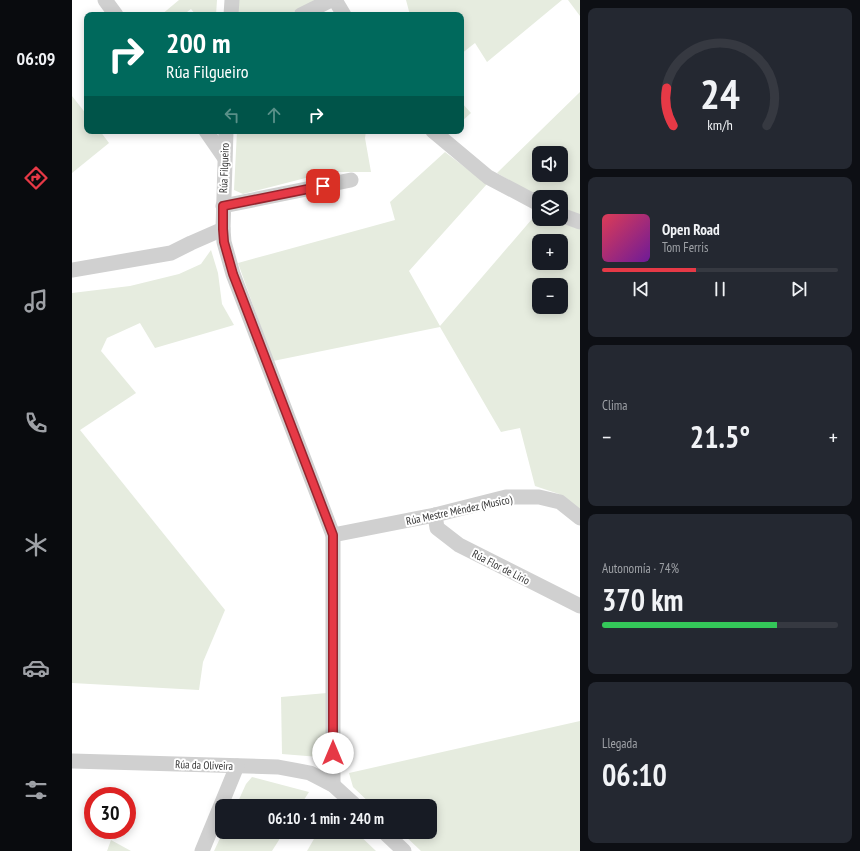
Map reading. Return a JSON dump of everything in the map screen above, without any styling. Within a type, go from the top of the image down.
[{"type":"street","points":[[105,0],[114,12]]},
{"type":"street","points":[[231,12],[232,0]]},
{"type":"street","points":[[307,12],[331,0]]},
{"type":"street","points":[[335,0],[342,12]]},
{"type":"street","points":[[208,134],[224,157]]},
{"type":"street","name":"Rúa Filgueiro","points":[[226,134],[223,206],[224,242],[233,274],[333,535],[333,785]]},
{"type":"street","points":[[437,134],[488,176],[532,200]]},
{"type":"street","name":"Rúa Filgueiro","points":[[223,206],[351,180]]},
{"type":"street","points":[[568,218],[580,222]]},
{"type":"street","points":[[72,270],[171,253],[223,229]]},
{"type":"street","name":"Rúa Mestre Méndez (Musico)","points":[[333,535],[435,515],[506,498],[539,496],[560,502],[580,518]]},
{"type":"street","name":"Rúa Flor de Lirio","points":[[435,515],[437,528],[459,545],[580,606]]},
{"type":"street","name":"Rúa da Oliveira","points":[[72,761],[278,767],[310,773],[333,785],[348,799]]},
{"type":"street","points":[[202,851],[237,766]]},
{"type":"street","points":[[391,839],[404,851]]},
{"type":"shaded area","points":[[179,0],[217,0],[216,12],[194,12],[191,9],[187,12],[165,12]]},
{"type":"shaded area","points":[[239,0],[315,0],[293,12],[238,12]]},
{"type":"shaded area","points":[[406,0],[562,0],[487,62],[475,43],[464,52],[464,12],[409,12]]},
{"type":"shaded area","points":[[568,0],[580,0],[580,16]]},
{"type":"shaded area","points":[[580,92],[580,216],[568,212],[568,190],[532,190],[532,194],[497,173]]},
{"type":"shaded area","points":[[72,96],[84,111],[84,134],[102,134],[109,143],[72,173]]},
{"type":"shaded area","points":[[464,105],[471,113],[464,119]]},
{"type":"shaded area","points":[[237,134],[366,134],[371,172],[329,172],[243,194],[234,190]]},
{"type":"shaded area","points":[[445,152],[487,184],[409,271],[440,326],[532,219],[532,226],[568,226],[568,224],[580,229],[580,510],[559,494],[535,486],[520,428],[501,432],[440,327],[273,361],[238,263],[395,220],[390,202]]},
{"type":"shaded area","points":[[211,250],[218,273],[222,304],[234,325],[155,348],[140,323],[107,338],[101,351],[136,393],[80,430],[225,610],[203,662],[199,690],[72,683],[72,293],[130,286],[179,274],[201,264]]},
{"type":"shaded area","points":[[327,693],[326,753],[319,757],[282,754],[281,697]]},
{"type":"shaded area","points":[[580,721],[580,851],[421,851],[408,839],[437,839],[437,799],[366,799],[353,787],[349,773]]},
{"type":"shaded area","points":[[252,777],[309,792],[304,799],[239,799],[246,784]]},
{"type":"shaded area","points":[[220,839],[280,839],[272,851],[214,851]]},
{"type":"shaded area","points":[[314,839],[363,839],[376,851],[307,851]]},
{"type":"shaded area","points":[[111,840],[131,851],[107,851]]},
{"type":"route","points":[[323,186],[223,206],[223,229],[224,242],[233,274],[333,535],[333,753]]}]
